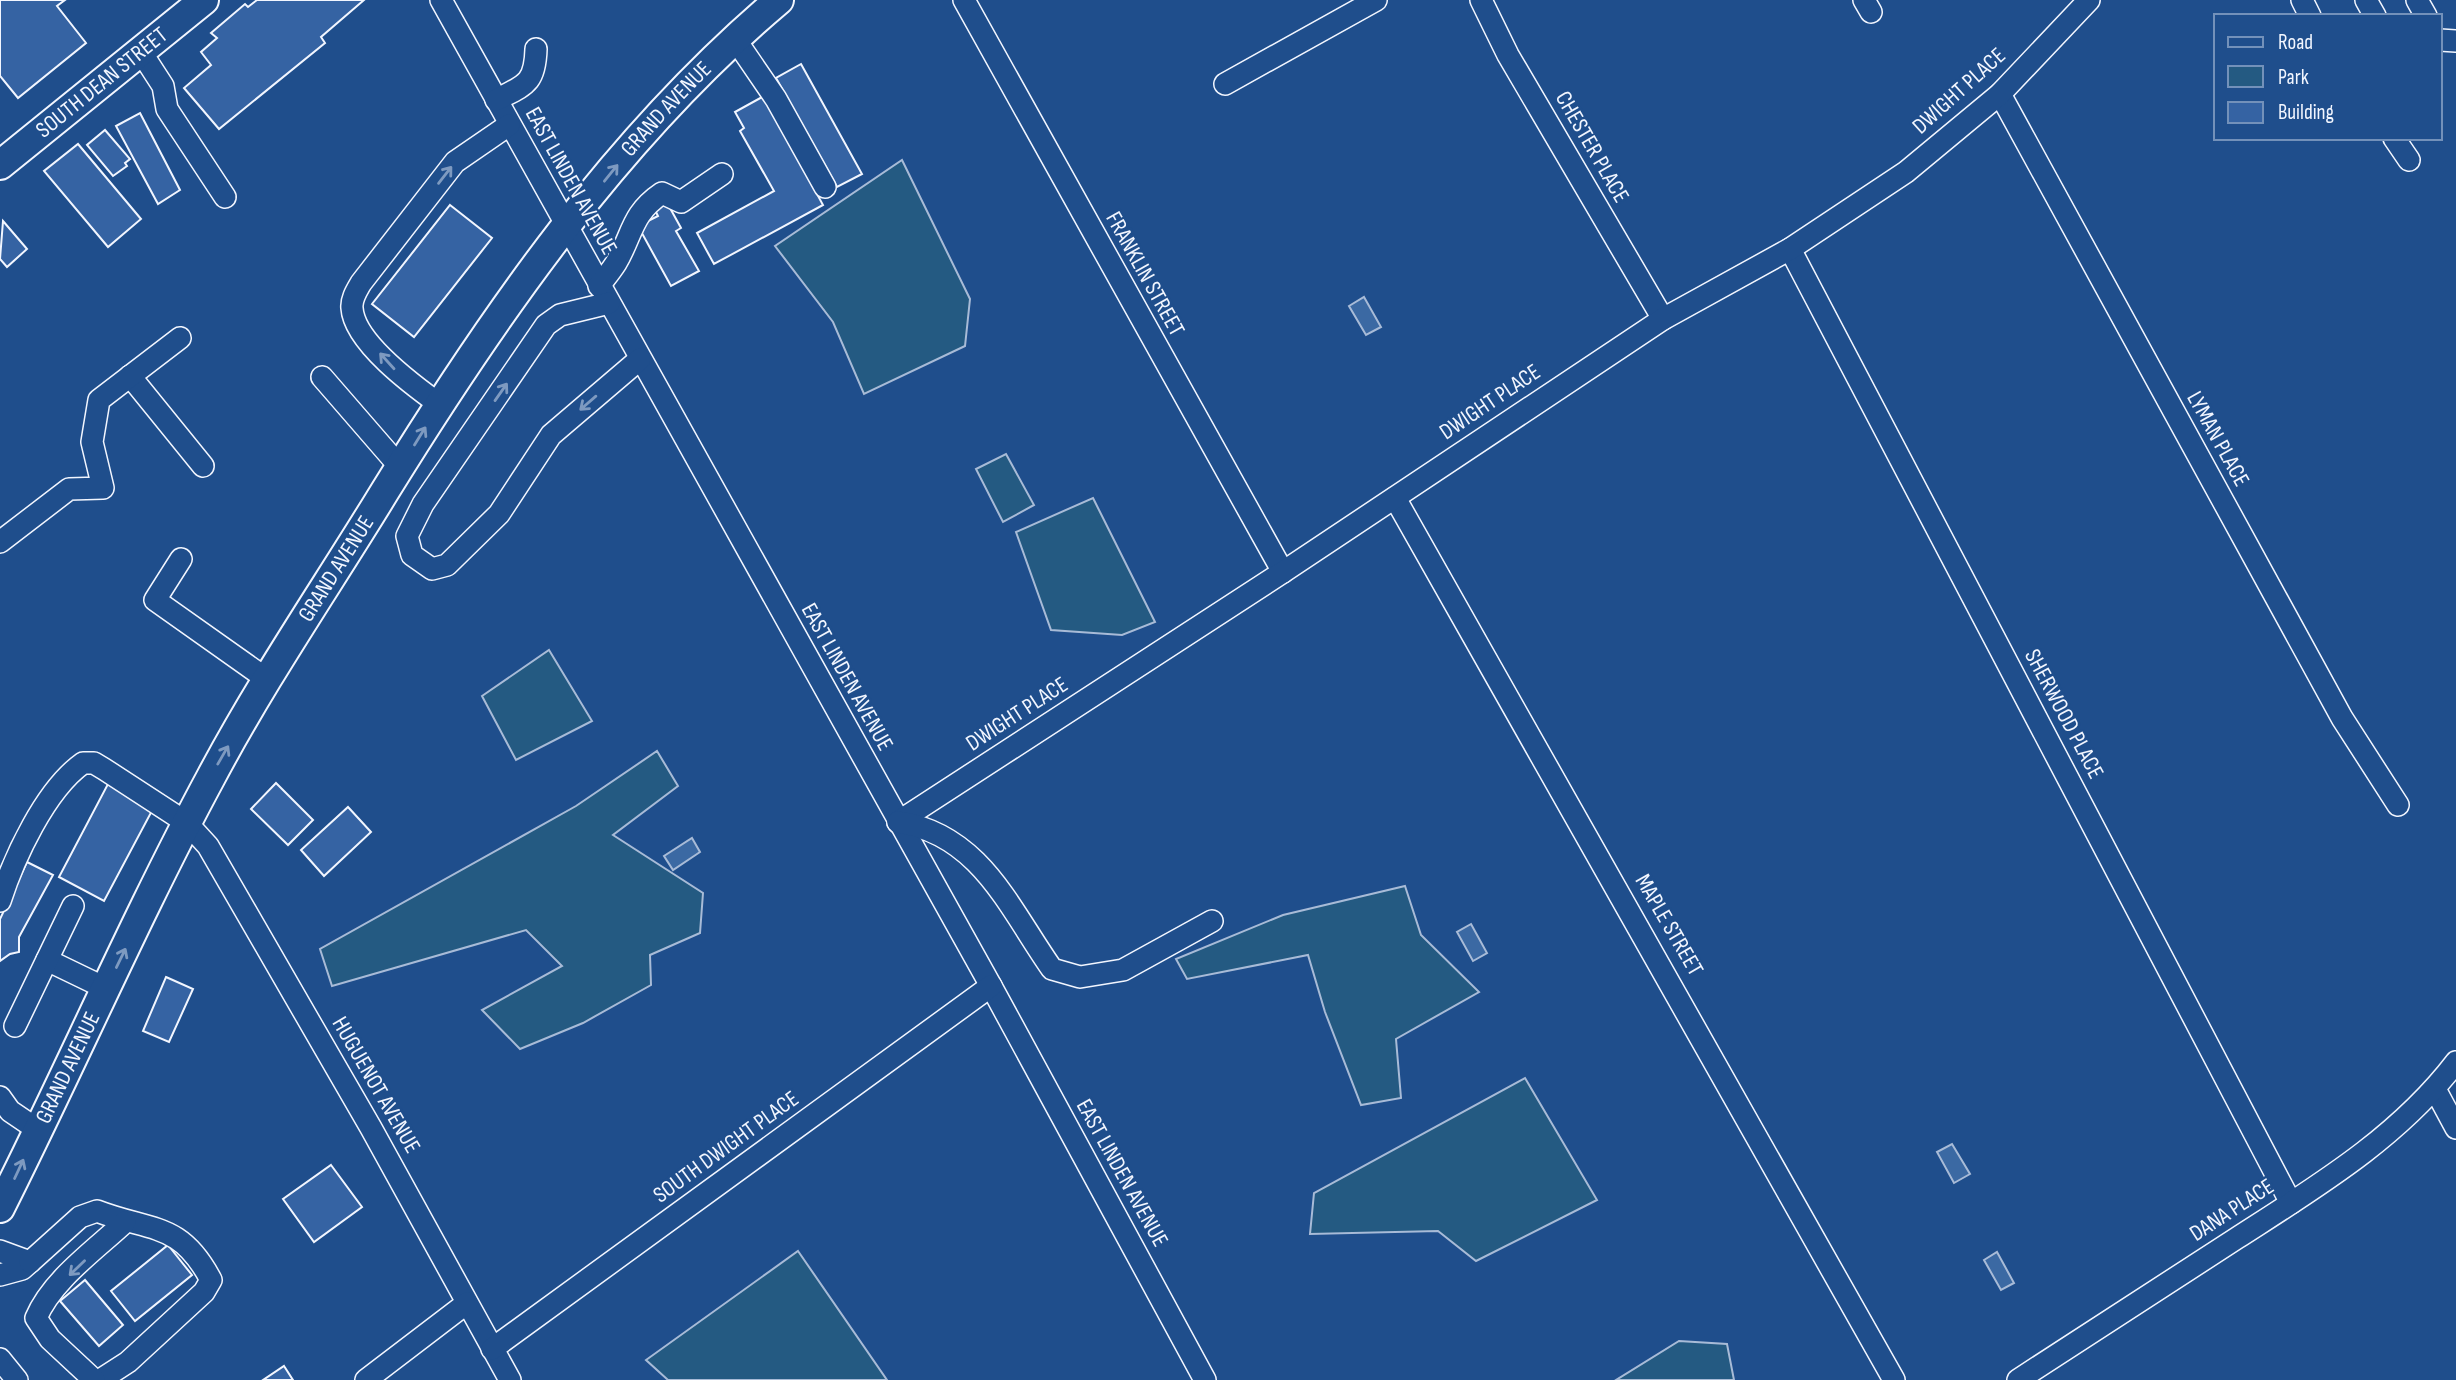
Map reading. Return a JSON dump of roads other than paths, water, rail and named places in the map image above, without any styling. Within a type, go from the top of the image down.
[{"type":"main road","name":"SOUTH DEAN STREET","points":[[0,165],[204,0]]},
{"type":"main road","name":"GRAND AVENUE","points":[[0,1208],[222,757],[439,404],[499,315],[567,227],[679,92],[779,0]]},
{"type":"street","name":"EAST LINDEN AVENUE","points":[[441,0],[991,986],[1205,1380]]},
{"type":"street","name":"FRANKLIN STREET","points":[[964,0],[1283,572]]},
{"type":"street","points":[[1224,84],[1376,0]]},
{"type":"street","name":"CHESTER PLACE","points":[[1481,0],[1508,55],[1663,319]]},
{"type":"street","name":"DWIGHT PLACE","points":[[898,822],[1283,572],[1663,319],[1790,248],[1906,172],[2000,94],[2084,2]]},
{"type":"street","points":[[735,38],[776,99],[825,187]]},
{"type":"street","points":[[495,100],[525,85],[536,72],[537,49]]},
{"type":"street","points":[[141,52],[163,86],[167,109],[225,197]]},
{"type":"street","name":"LYMAN PLACE","points":[[2000,94],[2342,718],[2398,804]]},
{"type":"street","points":[[439,404],[402,376],[371,342],[355,318],[353,299],[362,283],[455,162],[509,125]]},
{"type":"street","points":[[2395,140],[2409,160]]},
{"type":"street","points":[[640,359],[551,435],[499,514],[447,565],[432,569],[412,555],[407,536],[423,504],[546,325],[560,315],[604,294],[635,219],[647,204],[662,193],[681,202],[722,173]]},
{"type":"street","name":"SHERWOOD PLACE","points":[[1790,248],[2291,1203]]},
{"type":"street","points":[[0,542],[69,489],[103,488],[92,442],[99,401],[180,338]]},
{"type":"street","points":[[130,376],[203,466]]},
{"type":"street","points":[[322,377],[400,467]]},
{"type":"street","name":"MAPLE STREET","points":[[1395,498],[1760,1138],[1894,1380]]},
{"type":"street","points":[[181,559],[155,600],[268,680]]},
{"type":"street","name":"HUGUENOT AVENUE","points":[[0,901],[16,856],[33,826],[62,785],[83,764],[94,763],[187,824],[208,846],[510,1380]]},
{"type":"street","points":[[898,822],[923,826],[988,872],[1052,969],[1080,977],[1123,970],[1212,921]]},
{"type":"street","points":[[15,1026],[73,906]]},
{"type":"street","points":[[47,960],[106,988]]},
{"type":"street","name":"SOUTH DWIGHT PLACE","points":[[492,1349],[991,986]]},
{"type":"street","name":"DANA PLACE","points":[[2018,1380],[2380,1142],[2435,1089],[2456,1062]]},
{"type":"street","points":[[2435,1089],[2456,1128]]},
{"type":"street","points":[[0,1097],[10,1111],[38,1129]]},
{"type":"street","points":[[0,1275],[22,1269],[80,1217],[97,1211],[125,1222],[163,1229],[179,1237],[201,1261],[211,1279],[204,1292],[180,1317],[128,1362],[100,1380]]},
{"type":"street","points":[[94,1380],[50,1339],[36,1318],[41,1305],[56,1288],[125,1222]]},
{"type":"street","points":[[0,1251],[30,1262]]},
{"type":"street","points":[[366,1380],[467,1303]]},
{"type":"street","points":[[0,1359],[17,1380]]}]
